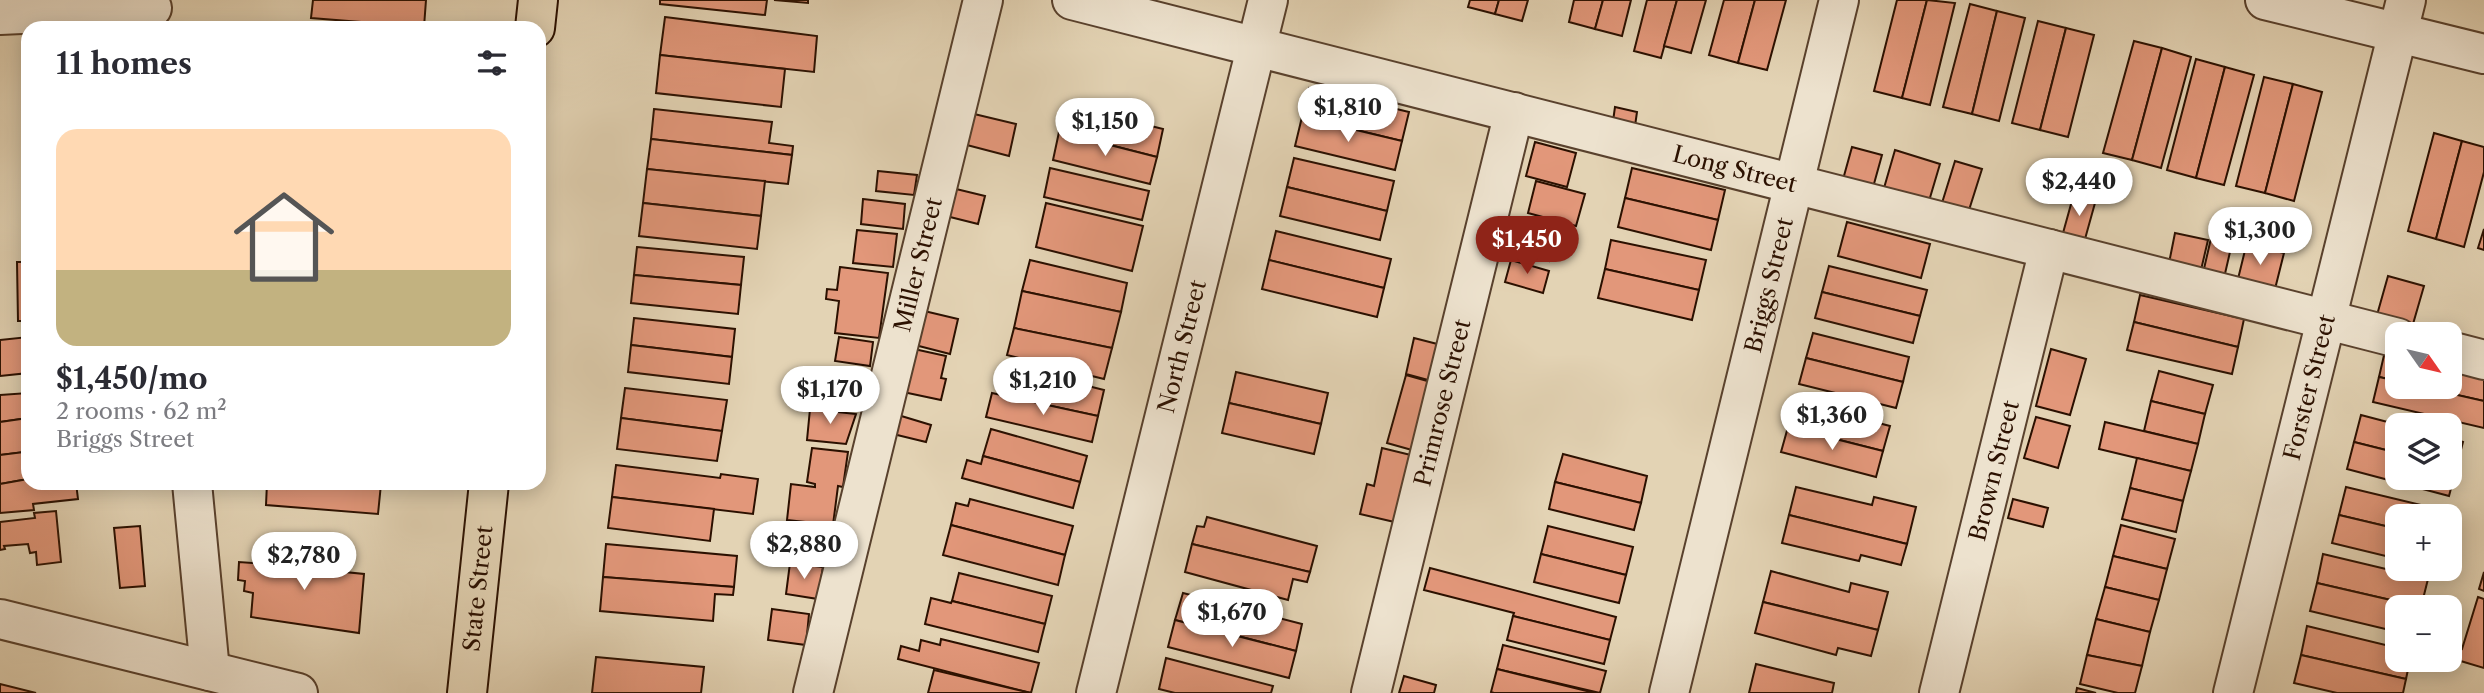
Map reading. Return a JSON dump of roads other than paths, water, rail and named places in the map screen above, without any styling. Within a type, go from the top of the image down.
[{"type":"main road","points":[[536,21],[538,0]]},
{"type":"main road","name":"State Street","points":[[467,693],[488,490]]},
{"type":"street","name":"Miller Street","points":[[813,693],[983,0]]},
{"type":"street","name":"Long Street","points":[[1072,0],[2385,335]]},
{"type":"street","name":"North Street","points":[[1097,693],[1268,0]]},
{"type":"street","name":"Briggs Street","points":[[1669,693],[1839,0]]},
{"type":"street","points":[[2265,0],[2402,16],[2484,54]]},
{"type":"street","points":[[0,15],[153,12]]},
{"type":"street","name":"Forster Street","points":[[2233,693],[2402,16]]},
{"type":"street","name":"Primrose Street","points":[[1371,693],[1514,112]]},
{"type":"street","name":"Brown Street","points":[[1939,693],[2049,249]]},
{"type":"street","points":[[2462,354],[2484,360]]},
{"type":"street","points":[[193,490],[210,671]]},
{"type":"street","points":[[0,619],[298,693]]}]
